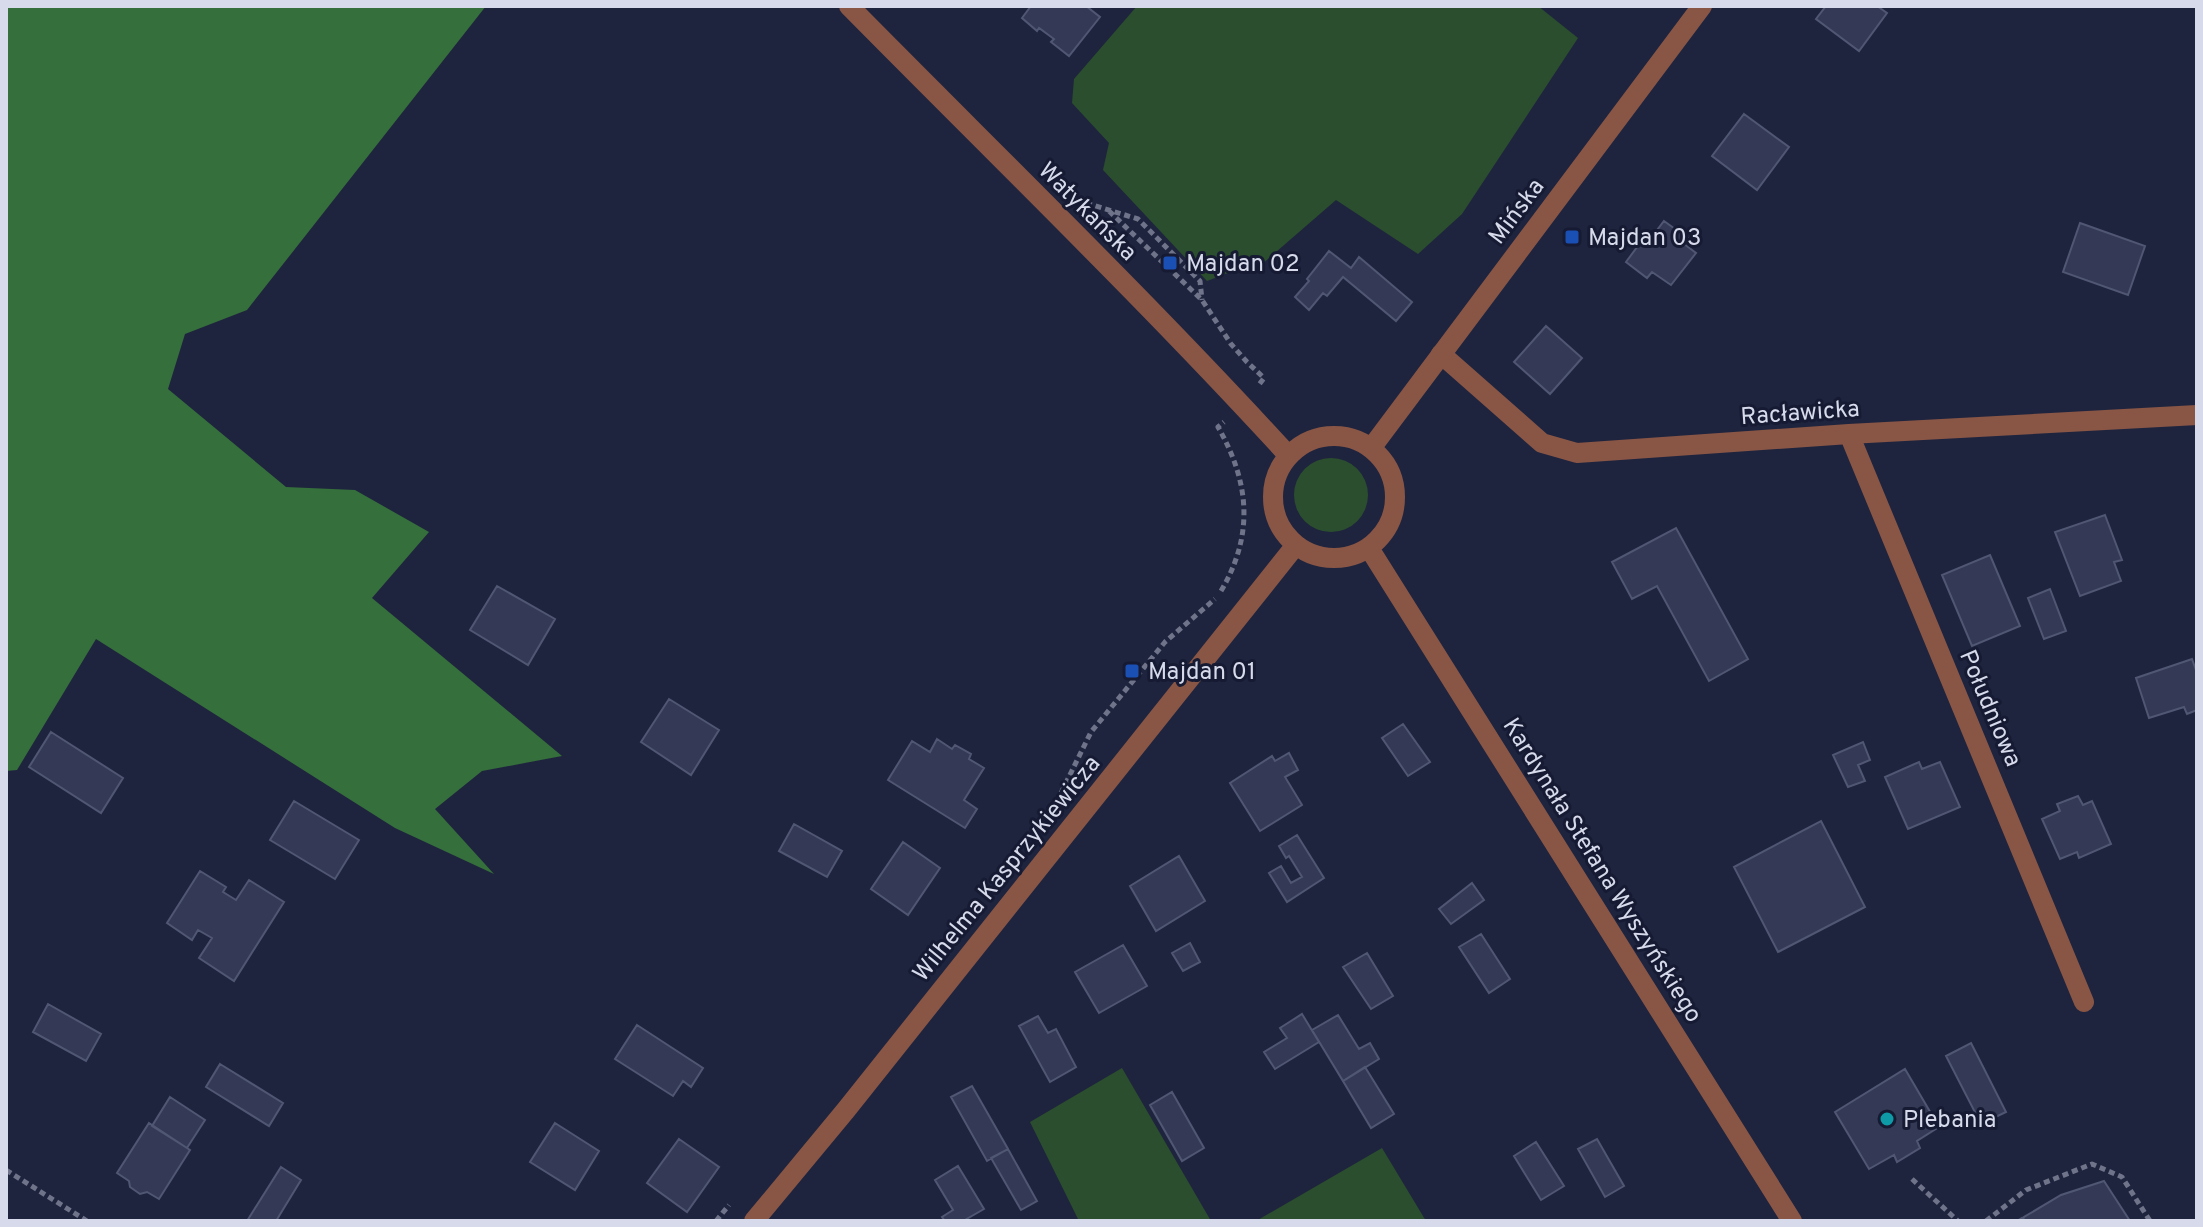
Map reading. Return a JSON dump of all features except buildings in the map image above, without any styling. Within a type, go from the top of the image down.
[{"type":"street","name":"Watykańska","points":[[849,6],[1242,404],[1288,455]]},
{"type":"street","name":"Mińska","points":[[1372,447],[1702,6]]},
{"type":"street","name":"Racławicka","points":[[1441,354],[1542,443],[1577,453],[2197,415]]},
{"type":"street","name":"Południowa","points":[[1849,434],[2084,1002]]},
{"type":"street","points":[[1329,435],[1351,437],[1372,447],[1388,465],[1396,486],[1395,511],[1385,532],[1369,548],[1351,556],[1332,559],[1313,555],[1296,545],[1282,530],[1274,512],[1273,492],[1277,472],[1288,455],[1307,441],[1329,435]]},
{"type":"street","name":"Wilhelma Kasprzykiewicza","points":[[754,1221],[856,1098],[1296,545]]},
{"type":"street","name":"Kardynała Stefana Wyszyńskiego","points":[[1369,548],[1792,1221]]},
{"type":"path","points":[[1202,300],[1200,281],[1138,219],[1109,211],[1202,300],[1231,344],[1264,378],[1257,387]]},
{"type":"path","points":[[1056,802],[1091,732],[1165,642],[1218,596],[1239,557],[1244,531],[1243,505],[1235,458],[1218,427],[1225,422]]},
{"type":"path","points":[[1986,1221],[2026,1190],[2092,1164],[2122,1177],[2150,1221]]},
{"type":"path","points":[[6,1170],[87,1221]]},
{"type":"path","points":[[1912,1179],[1958,1221]]},
{"type":"path","points":[[716,1221],[735,1197]]},
{"type":"green space","points":[[6,6],[486,6],[247,310],[185,334],[168,389],[286,487],[355,490],[429,532],[372,598],[562,756],[482,771],[435,809],[494,874],[395,828],[96,639],[17,770],[6,771]]},
{"type":"green space","points":[[1137,6],[1538,6],[1578,38],[1462,214],[1418,254],[1336,200],[1261,265],[1207,281],[1103,170],[1109,143],[1072,103],[1074,79]]},
{"type":"green space","points":[[1331,458],[1352,464],[1362,474],[1368,495],[1362,516],[1352,526],[1331,532],[1310,526],[1300,516],[1294,495],[1300,474],[1310,464]]},
{"type":"green space","points":[[1122,1068],[1211,1221],[1079,1221],[1030,1122]]},
{"type":"green space","points":[[1382,1148],[1426,1221],[1256,1221]]},
{"type":"place","name":"Majdan 03","points":[[1572,237]]},
{"type":"place","name":"Majdan 02","points":[[1170,263]]},
{"type":"place","name":"Majdan 01","points":[[1132,671]]},
{"type":"place","name":"Plebania","points":[[1887,1119]]}]
